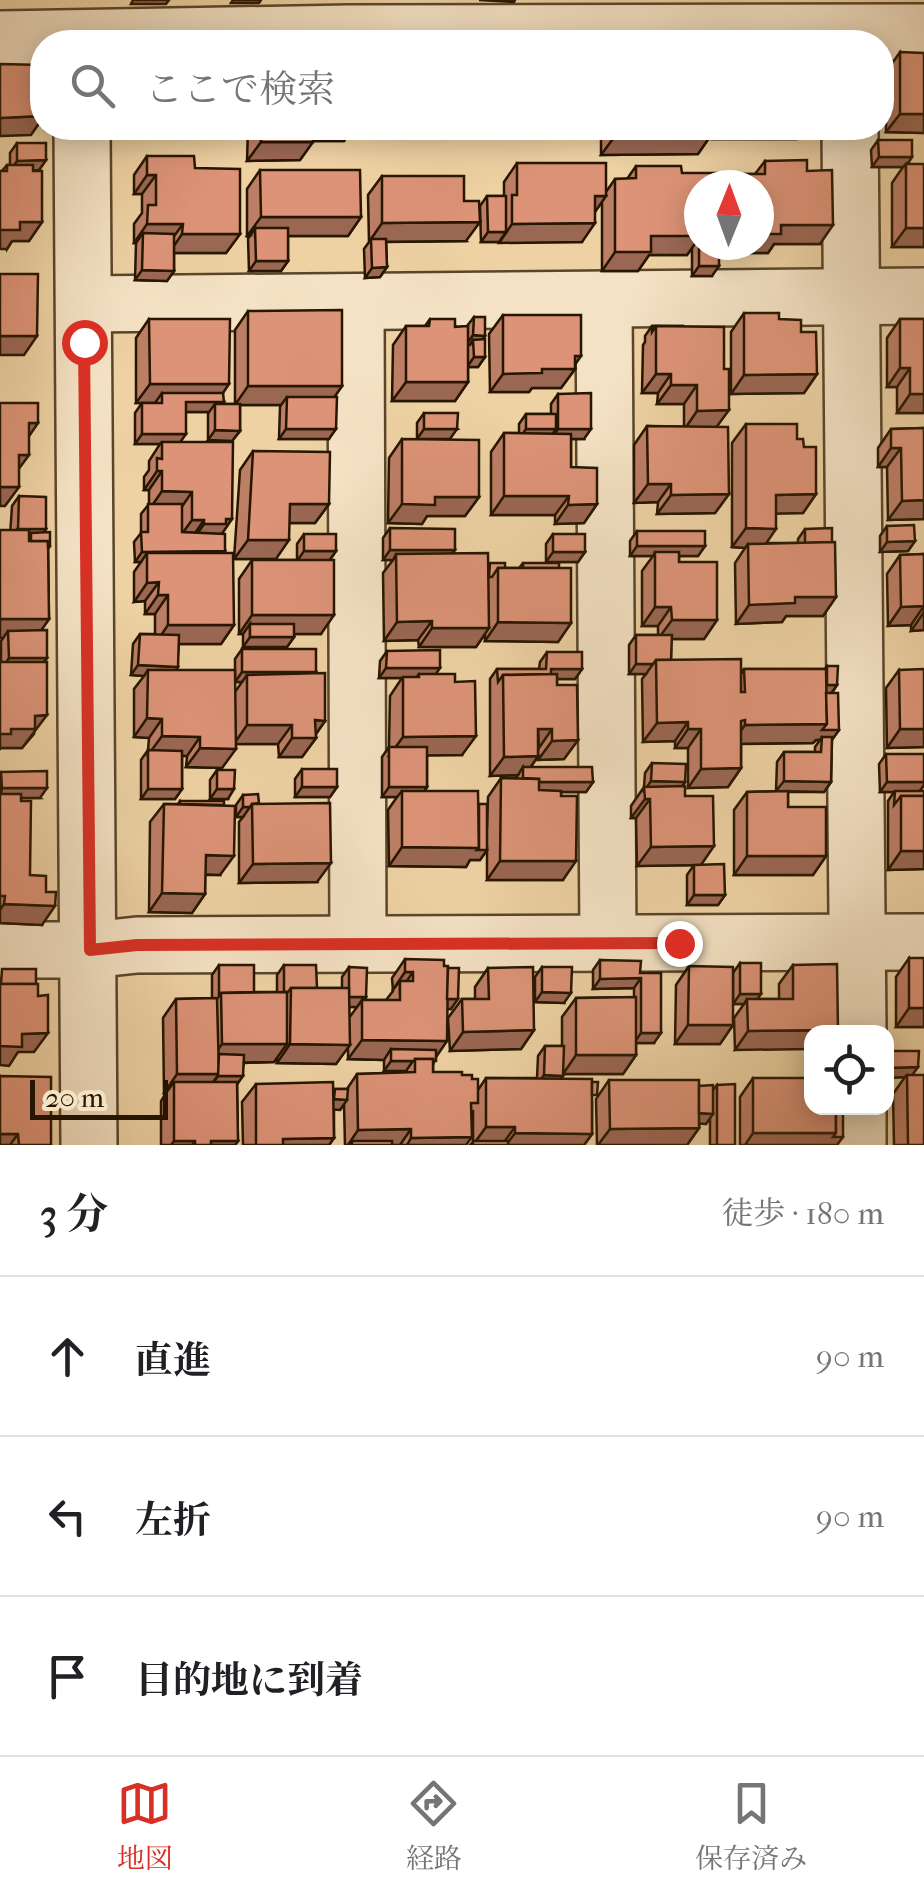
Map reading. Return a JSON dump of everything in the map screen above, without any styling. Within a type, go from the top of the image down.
[{"type":"street","points":[[81,27],[349,16],[600,16],[850,25],[924,32]]},
{"type":"street","points":[[0,39],[30,35]]},
{"type":"street","points":[[82,140],[90,1145]]},
{"type":"street","points":[[850,140],[858,1025]]},
{"type":"street","points":[[84,304],[924,296]]},
{"type":"street","points":[[604,300],[608,943]]},
{"type":"street","points":[[356,304],[358,944]]},
{"type":"street","points":[[0,950],[90,950],[137,945],[924,942]]},
{"type":"street","points":[[858,1115],[858,1145]]},
{"type":"building","points":[[900,52],[924,53],[924,114],[900,114]]},
{"type":"building","points":[[0,64],[30,65],[30,117],[0,118]]},
{"type":"building","points":[[261,140],[313,140],[313,142]]},
{"type":"building","points":[[878,140],[912,140],[912,157],[879,157]]},
{"type":"building","points":[[17,143],[46,143],[46,160],[17,161]]},
{"type":"building","points":[[147,156],[194,156],[195,168],[240,169],[240,234],[182,234],[183,224],[147,224],[148,205],[156,205],[156,175],[147,175]]},
{"type":"building","points":[[807,160],[807,171],[832,170],[833,225],[781,225],[781,234],[774,234],[774,170],[765,170],[765,161]]},
{"type":"building","points":[[517,163],[606,163],[606,196],[595,196],[595,223],[512,224]]},
{"type":"building","points":[[906,164],[924,164],[924,228],[906,228]]},
{"type":"building","points":[[7,165],[33,165],[33,171],[42,171],[42,222],[20,222],[20,230],[0,230],[0,171],[7,171]]},
{"type":"building","points":[[636,166],[681,166],[684,236],[651,236],[651,252],[615,252],[615,179],[636,178]]},
{"type":"building","points":[[260,170],[360,170],[361,217],[261,217]]},
{"type":"building","points":[[382,176],[464,176],[464,201],[479,201],[480,222],[382,223]]},
{"type":"building","points":[[487,196],[506,196],[506,232],[488,232]]},
{"type":"building","points":[[255,228],[288,228],[288,261],[256,261]]},
{"type":"building","points":[[143,233],[174,234],[174,271],[142,270]]},
{"type":"building","points":[[371,239],[386,239],[387,267],[372,268]]},
{"type":"building","points":[[699,260],[719,260],[719,266],[699,266]]},
{"type":"building","points":[[0,274],[38,274],[37,336],[0,336]]},
{"type":"building","points":[[342,310],[342,386],[248,386],[248,311]]},
{"type":"building","points":[[744,313],[779,313],[779,319],[801,320],[801,332],[816,332],[817,374],[744,375]]},
{"type":"building","points":[[503,315],[581,315],[581,356],[575,356],[575,369],[503,374]]},
{"type":"building","points":[[474,317],[485,317],[485,336],[473,335]]},
{"type":"building","points":[[149,319],[230,319],[229,384],[150,384]]},
{"type":"building","points":[[430,319],[455,319],[455,327],[468,326],[468,382],[406,382],[406,326],[429,326]]},
{"type":"building","points":[[900,319],[924,319],[924,394],[910,394],[910,368],[900,368]]},
{"type":"building","points":[[656,326],[724,327],[729,410],[697,411],[697,385],[671,385],[671,374],[656,374]]},
{"type":"building","points":[[485,339],[485,357],[474,357],[473,340]]},
{"type":"building","points":[[162,393],[223,393],[224,402],[186,402],[186,434],[142,434],[142,403],[162,403]]},
{"type":"building","points":[[591,393],[591,429],[558,429],[558,394]]},
{"type":"building","points":[[287,397],[337,397],[336,429],[286,429]]},
{"type":"building","points":[[0,403],[38,403],[38,423],[29,423],[29,455],[19,455],[19,487],[0,487]]},
{"type":"building","points":[[215,404],[240,404],[240,431],[215,430]]},
{"type":"building","points":[[424,413],[458,413],[457,429],[424,429]]},
{"type":"building","points":[[526,414],[556,414],[556,429],[526,429]]},
{"type":"building","points":[[746,424],[797,424],[797,439],[803,439],[804,447],[816,447],[816,494],[776,495],[776,529],[746,528]]},
{"type":"building","points":[[647,426],[728,427],[729,494],[671,495],[671,484],[648,484]]},
{"type":"building","points":[[924,428],[924,500],[902,501],[901,448],[891,448],[891,429]]},
{"type":"building","points":[[504,433],[571,434],[571,467],[597,468],[597,504],[568,505],[569,496],[504,496]]},
{"type":"building","points":[[402,439],[479,440],[479,497],[435,497],[435,505],[402,504]]},
{"type":"building","points":[[162,442],[233,442],[232,519],[226,519],[226,524],[192,520],[192,492],[162,491],[157,458],[162,459]]},
{"type":"building","points":[[253,451],[330,452],[329,504],[290,504],[289,540],[248,540]]},
{"type":"building","points":[[19,496],[46,497],[46,529],[18,529]]},
{"type":"building","points":[[148,504],[182,504],[182,532],[225,534],[225,551],[142,552],[141,532],[148,532]]},
{"type":"building","points":[[914,525],[915,541],[887,542],[887,526]]},
{"type":"building","points":[[390,528],[455,529],[455,550],[390,550]]},
{"type":"building","points":[[832,528],[832,542],[805,543],[805,529]]},
{"type":"building","points":[[0,530],[29,530],[29,541],[48,541],[49,619],[0,619]]},
{"type":"building","points":[[637,531],[705,531],[705,546],[637,546]]},
{"type":"building","points":[[50,532],[50,546],[48,541],[31,541],[31,533]]},
{"type":"building","points":[[304,534],[336,534],[336,551],[304,551]]},
{"type":"building","points":[[553,534],[585,534],[585,552],[553,552]]},
{"type":"building","points":[[835,542],[836,597],[795,597],[795,603],[749,605],[748,544]]},
{"type":"building","points":[[655,552],[679,552],[679,562],[717,562],[717,620],[672,620],[671,607],[655,607]]},
{"type":"building","points":[[147,553],[233,553],[234,625],[168,625],[168,595],[158,595],[159,582],[147,583]]},
{"type":"building","points":[[488,553],[489,628],[432,628],[432,621],[397,622],[396,554]]},
{"type":"building","points":[[924,554],[924,606],[901,607],[900,555]]},
{"type":"building","points":[[252,560],[334,560],[334,615],[252,615]]},
{"type":"building","points":[[490,563],[505,563],[505,568],[498,568],[489,577]]},
{"type":"building","points":[[523,563],[559,563],[559,568],[523,568]]},
{"type":"building","points":[[498,568],[571,568],[571,623],[498,622]]},
{"type":"building","points":[[250,624],[294,624],[294,637],[250,637]]},
{"type":"building","points":[[47,630],[47,658],[9,658],[8,631]]},
{"type":"building","points":[[140,634],[179,635],[178,667],[138,665]]},
{"type":"building","points":[[636,635],[672,635],[671,660],[636,664]]},
{"type":"building","points":[[242,649],[316,649],[316,672],[242,672]]},
{"type":"building","points":[[440,650],[440,668],[386,668],[387,651]]},
{"type":"building","points":[[547,652],[582,652],[582,669],[503,675],[498,682],[497,669],[546,669]]},
{"type":"building","points":[[741,659],[741,692],[745,692],[744,669],[826,669],[827,724],[745,725],[745,720],[741,721],[741,768],[701,769],[701,729],[688,729],[688,722],[657,723],[656,660]]},
{"type":"building","points":[[0,662],[47,662],[47,715],[35,716],[35,729],[11,729],[11,734],[0,734]]},
{"type":"building","points":[[827,666],[838,666],[837,685],[827,685]]},
{"type":"building","points":[[924,669],[924,729],[900,729],[899,670]]},
{"type":"building","points":[[148,670],[235,670],[236,749],[200,748],[200,737],[162,736],[162,719],[147,718]]},
{"type":"building","points":[[325,673],[325,721],[315,720],[316,738],[292,738],[292,725],[247,725],[247,675]]},
{"type":"building","points":[[455,674],[455,682],[475,681],[476,736],[403,737],[403,677]]},
{"type":"building","points":[[557,674],[557,685],[577,685],[578,740],[552,741],[552,729],[538,729],[538,756],[504,757],[503,675]]},
{"type":"building","points":[[826,693],[838,693],[839,730],[822,730],[827,724]]},
{"type":"building","points":[[822,737],[832,737],[831,782],[784,781],[784,752],[821,752]]},
{"type":"building","points":[[389,747],[427,747],[427,787],[389,787]]},
{"type":"building","points":[[148,750],[182,751],[182,789],[148,789]]},
{"type":"building","points":[[886,754],[924,754],[924,782],[887,782]]},
{"type":"building","points":[[652,763],[686,764],[685,782],[651,781]]},
{"type":"building","points":[[523,767],[592,767],[593,782],[539,782],[523,778]]},
{"type":"building","points":[[302,769],[337,769],[337,787],[302,787]]},
{"type":"building","points":[[217,770],[235,770],[234,789],[217,789]]},
{"type":"building","points":[[47,771],[47,788],[2,788],[1,772]]},
{"type":"building","points":[[501,778],[539,779],[539,790],[577,796],[576,861],[500,861]]},
{"type":"building","points":[[685,786],[685,796],[713,796],[714,846],[651,847],[650,799],[645,799],[644,787]]},
{"type":"building","points":[[402,791],[478,791],[479,848],[402,847]]},
{"type":"building","points":[[788,791],[788,807],[826,807],[826,856],[747,856],[747,792]]},
{"type":"building","points":[[895,791],[924,791],[924,796],[901,796],[894,805]]},
{"type":"building","points":[[0,794],[21,794],[21,801],[31,801],[30,875],[46,876],[46,892],[56,892],[55,906],[4,904],[5,896],[0,896]]},
{"type":"building","points":[[258,794],[259,803],[243,807],[243,795]]},
{"type":"building","points":[[901,796],[924,796],[924,851],[901,851]]},
{"type":"building","points":[[224,801],[224,805],[180,804]]},
{"type":"building","points":[[330,803],[331,863],[253,864],[252,804]]},
{"type":"building","points":[[164,804],[235,806],[234,856],[206,855],[205,894],[162,893]]},
{"type":"building","points":[[479,804],[487,804],[487,850],[477,850]]},
{"type":"building","points":[[724,864],[725,895],[694,895],[694,865]]},
{"type":"building","points":[[909,958],[924,958],[924,1008],[909,1008]]},
{"type":"building","points":[[405,959],[444,960],[444,966],[448,966],[447,1041],[362,1040],[362,1000],[400,1000],[400,981],[413,981],[413,972],[405,972]]},
{"type":"building","points":[[600,960],[641,961],[640,973],[661,973],[661,1033],[641,1033],[641,978],[600,979]]},
{"type":"building","points":[[740,963],[761,963],[761,994],[740,994]]},
{"type":"building","points":[[837,964],[838,1025],[804,1025],[804,1030],[748,1031],[747,999],[793,999],[793,965]]},
{"type":"building","points":[[219,965],[254,965],[254,992],[219,996]]},
{"type":"building","points":[[284,965],[316,965],[317,988],[291,988],[284,992]]},
{"type":"building","points":[[689,966],[733,967],[733,1025],[688,1025]]},
{"type":"building","points":[[349,967],[367,968],[366,997],[349,997]]},
{"type":"building","points":[[533,967],[534,1030],[463,1032],[462,999],[489,999],[488,968]]},
{"type":"building","points":[[542,967],[572,967],[571,993],[542,992]]},
{"type":"building","points":[[448,968],[459,968],[458,999],[447,999]]},
{"type":"building","points":[[2,969],[36,969],[36,984],[1,984]]},
{"type":"building","points":[[0,984],[38,984],[38,996],[48,995],[48,1033],[22,1034],[22,1047],[0,1046]]},
{"type":"building","points":[[291,988],[349,988],[350,1045],[290,1044]]},
{"type":"building","points":[[287,992],[287,1044],[222,1044],[221,993]]},
{"type":"building","points":[[636,997],[636,1055],[576,1055],[576,998]]},
{"type":"building","points":[[217,998],[219,1074],[177,1074],[176,999]]},
{"type":"building","points":[[545,1046],[564,1046],[563,1076],[544,1075]]},
{"type":"building","points":[[391,1049],[436,1050],[436,1061],[391,1061]]},
{"type":"building","points":[[894,1051],[919,1051],[918,1067],[894,1068]]},
{"type":"building","points":[[219,1054],[244,1055],[243,1076],[218,1076]]},
{"type":"building","points":[[415,1059],[433,1059],[433,1072],[462,1072],[478,1079],[478,1103],[471,1103],[472,1137],[411,1138],[411,1129],[358,1130],[357,1074],[415,1072]]},
{"type":"building","points":[[907,1075],[924,1075],[924,1145],[908,1145]]},
{"type":"building","points":[[0,1076],[51,1077],[51,1145],[19,1145],[18,1134],[0,1134]]},
{"type":"building","points":[[486,1078],[592,1079],[592,1134],[515,1133],[515,1127],[486,1127]]},
{"type":"building","points":[[753,1078],[804,1078],[804,1115],[836,1115],[836,1133],[753,1133]]},
{"type":"building","points":[[609,1080],[699,1080],[699,1128],[610,1129]]},
{"type":"building","points":[[174,1082],[237,1082],[238,1141],[195,1145],[195,1141],[174,1141]]},
{"type":"building","points":[[333,1082],[334,1138],[283,1139],[283,1145],[256,1145],[256,1084]]},
{"type":"building","points":[[592,1082],[598,1082],[597,1095],[592,1095]]},
{"type":"building","points":[[735,1084],[735,1145],[717,1145],[717,1085]]},
{"type":"building","points":[[713,1085],[713,1114],[699,1113],[699,1086]]},
{"type":"building","points":[[335,1089],[348,1089],[347,1100],[334,1099]]},
{"type":"building","points":[[836,1115],[843,1115],[843,1137],[833,1137]]},
{"type":"building","points":[[352,1141],[392,1141],[392,1145],[352,1145]]},
{"type":"building","points":[[473,1141],[508,1141],[508,1145],[473,1145]]},
{"type":"route","points":[[84,342],[90,950],[137,945],[679,943]]}]
